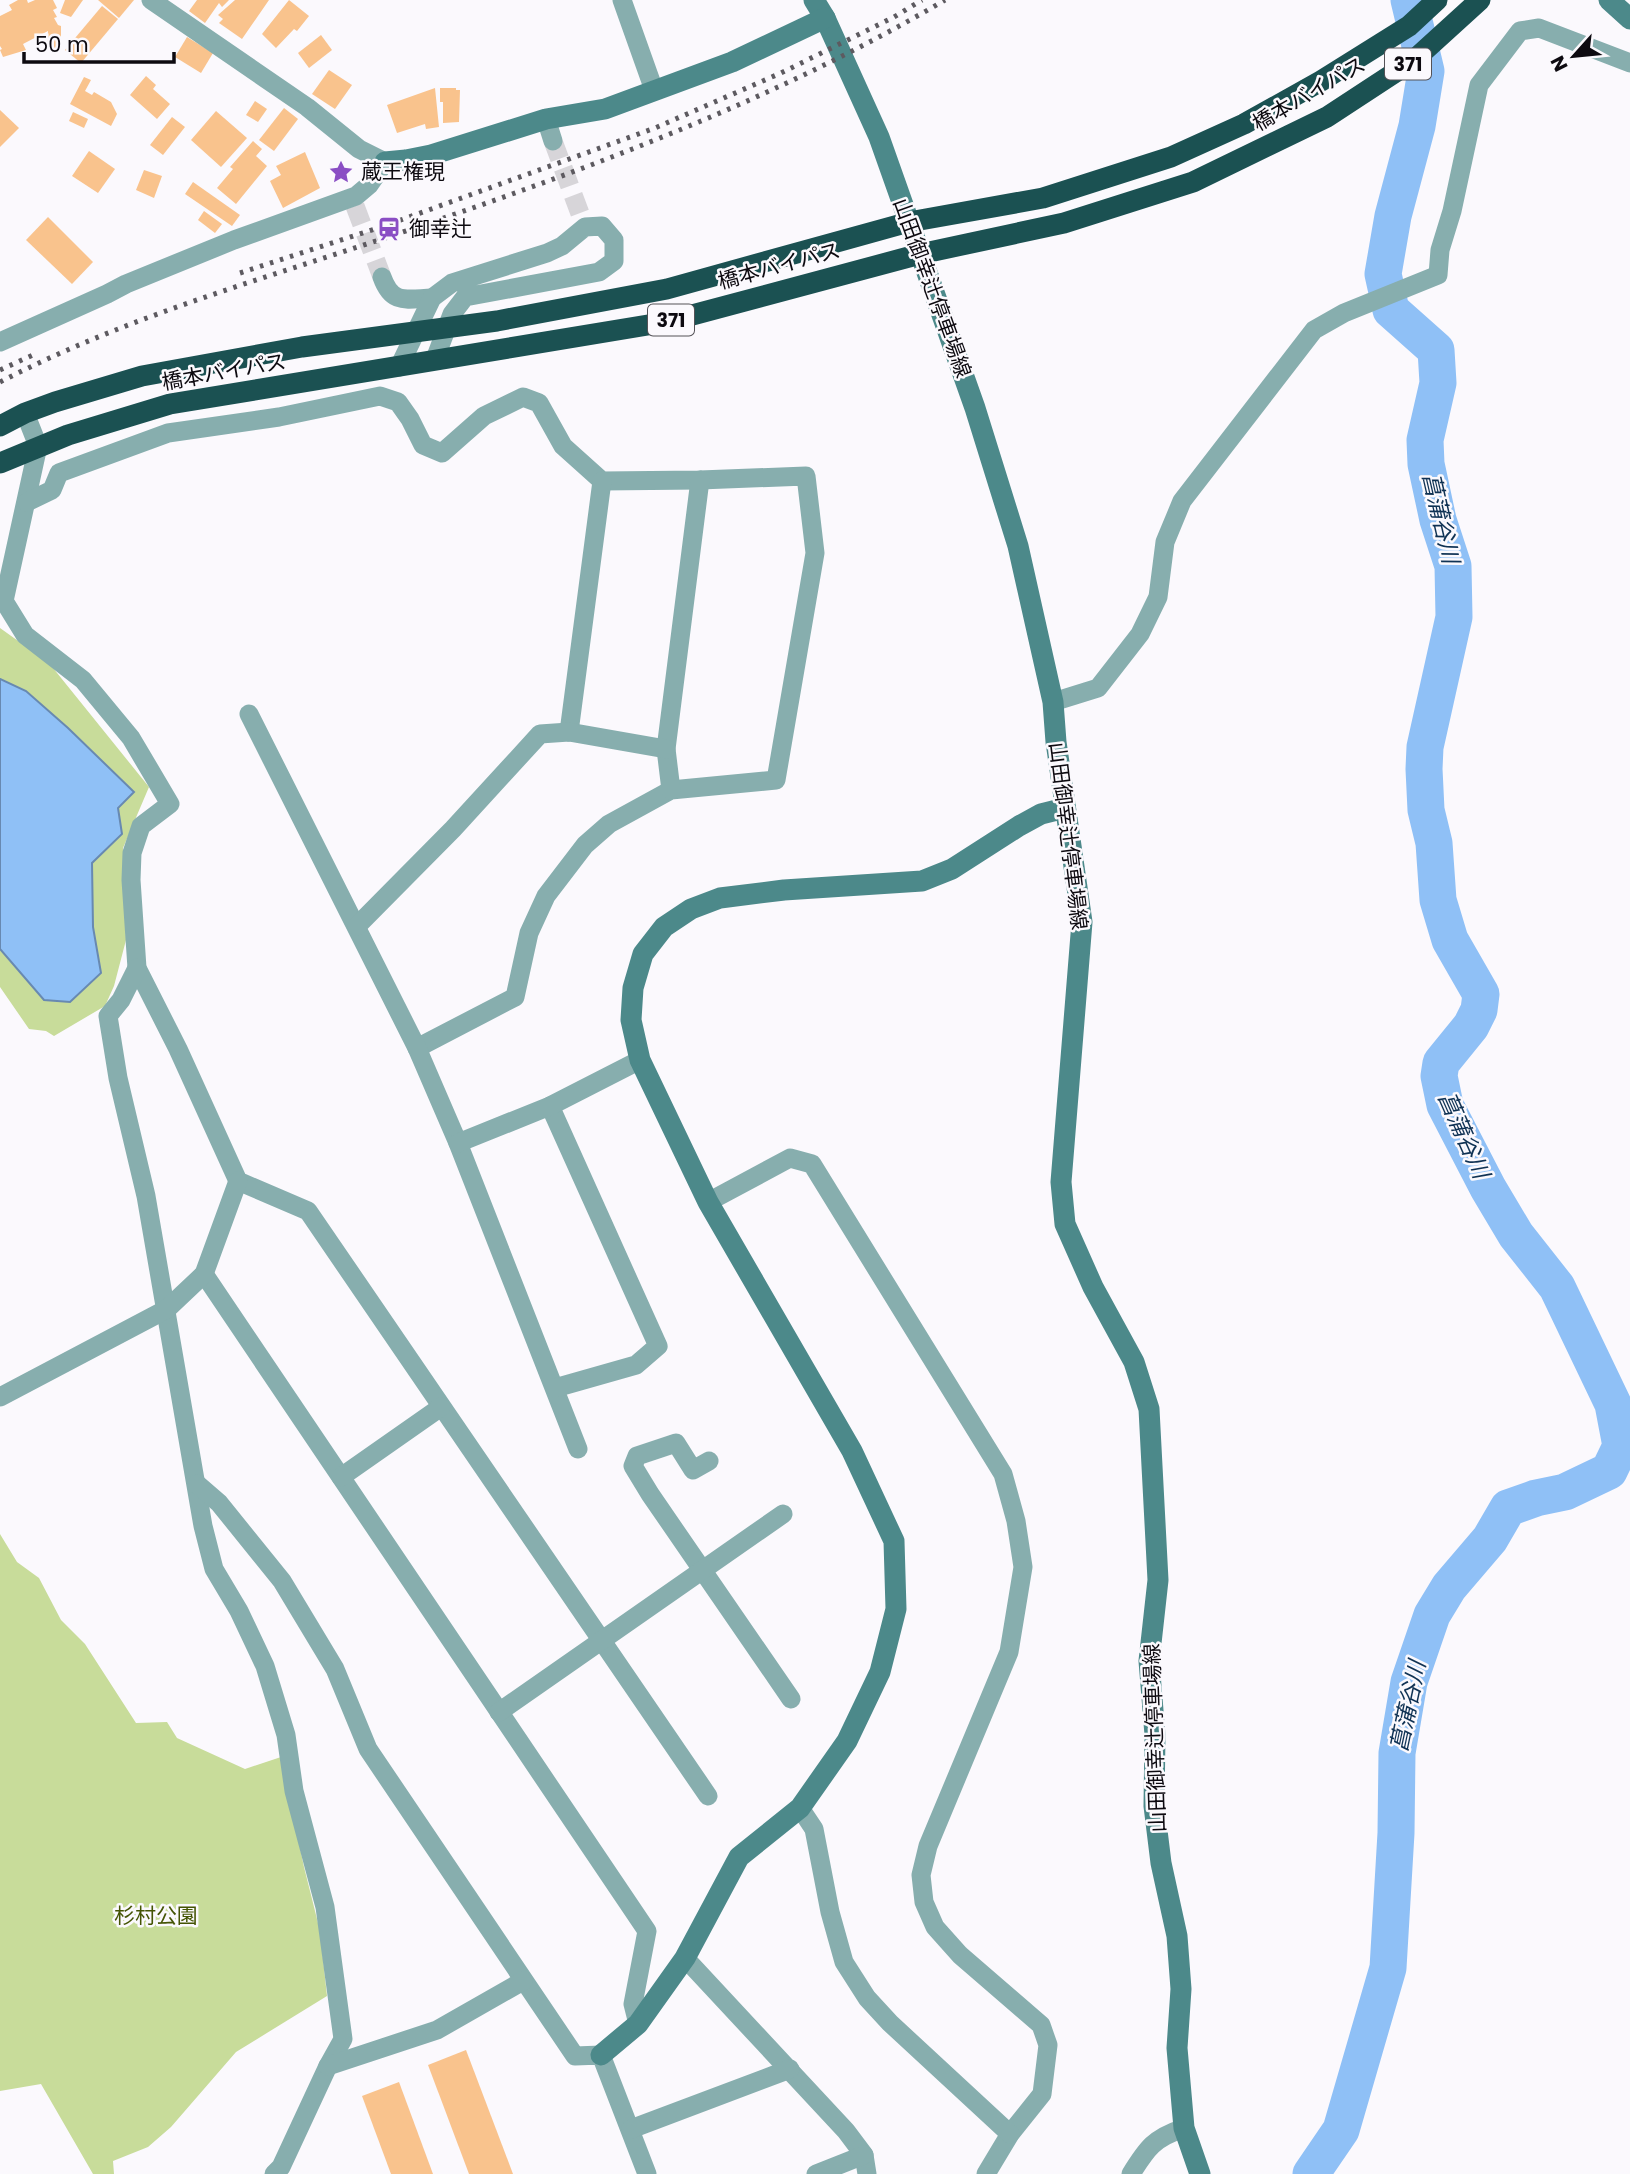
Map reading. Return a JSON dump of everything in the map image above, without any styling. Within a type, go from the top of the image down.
[{"type":"highway","name":"橋本バイパス","points":[[0,426],[25,413],[142,376],[302,347],[497,321],[667,289],[909,222],[1042,198],[1171,158],[1244,124],[1409,26],[1437,0]]},
{"type":"highway","name":"橋本バイパス","points":[[0,463],[68,435],[170,404],[666,322],[920,254],[1064,223],[1193,182],[1327,117],[1414,60],[1480,0]]},
{"type":"main road","points":[[1609,0],[1630,19]]},
{"type":"main road","name":"山田御幸辻停車場線","points":[[385,162],[431,155],[547,119],[605,109],[732,62],[819,9],[878,137],[975,408],[1018,546],[1053,702],[1082,922],[1062,1169],[1065,1224],[1093,1287],[1134,1362],[1149,1409],[1158,1580],[1149,1661],[1155,1735],[1154,1806],[1161,1863],[1177,1936],[1181,1989],[1177,2048],[1184,2128],[1200,2174]]},
{"type":"main road","points":[[601,2055],[638,2024],[685,1958],[738,1857],[800,1808],[847,1741],[880,1672],[896,1609],[894,1541],[852,1451],[708,1202],[640,1060],[631,1020],[633,988],[643,954],[664,926],[691,909],[720,898],[784,890],[922,881],[952,869],[1019,825],[1041,814],[1065,808]]},
{"type":"street","points":[[0,342],[126,284],[234,240],[356,201],[385,162],[359,149],[307,107],[151,0]]},
{"type":"street","points":[[622,0],[654,90]]},
{"type":"street","points":[[1053,702],[1098,688],[1140,634],[1158,597],[1165,542],[1182,501],[1314,330],[1343,313],[1438,275],[1440,250],[1452,211],[1479,85],[1520,31],[1539,28],[1630,63]]},
{"type":"street","points":[[547,119],[554,141]]},
{"type":"street","points":[[399,367],[432,299],[452,283],[562,246],[585,227],[602,226],[614,240],[614,261],[598,272],[465,297],[452,314],[435,359]]},
{"type":"street","points":[[382,277],[387,291],[394,297],[432,299]]},
{"type":"street","points":[[27,502],[52,491],[59,473],[168,433],[279,417],[380,396],[398,402],[423,445],[442,453],[484,416],[523,397],[539,403],[564,446],[602,481],[807,476],[815,553],[776,780],[671,790],[609,824],[585,845],[546,896],[528,933],[515,998],[417,1048]]},
{"type":"street","points":[[25,413],[38,446],[4,601],[25,635],[83,680],[131,738],[170,804],[141,826],[132,853],[136,968],[178,1049],[237,1181],[308,1211],[708,1796]]},
{"type":"street","points":[[671,790],[666,749],[700,480]]},
{"type":"street","points":[[569,732],[602,481]]},
{"type":"street","points":[[249,714],[417,1048],[458,1143],[578,1449]]},
{"type":"street","points":[[357,926],[453,829],[540,734],[569,732],[666,749]]},
{"type":"street","points":[[136,968],[121,1000],[108,1016],[118,1078],[146,1196],[203,1526],[214,1569],[239,1611],[265,1666],[286,1735],[294,1791],[325,1907],[343,2039],[281,2167],[274,2174]]},
{"type":"street","points":[[458,1143],[550,1106],[640,1060]]},
{"type":"street","points":[[550,1106],[658,1346],[636,1365],[555,1388]]},
{"type":"street","points":[[708,1202],[790,1158],[812,1164],[1003,1474],[1016,1521],[1023,1567],[1009,1651],[928,1846],[921,1875],[924,1902],[935,1927],[960,1955],[1041,2025],[1048,2045],[1042,2094],[1010,2134],[986,2174]]},
{"type":"street","points":[[0,1397],[167,1309],[204,1274],[237,1181]]},
{"type":"street","points":[[204,1274],[647,1931],[633,2004],[638,2024]]},
{"type":"street","points":[[341,1477],[441,1407]]},
{"type":"street","points":[[709,1461],[693,1470],[676,1443],[637,1456],[633,1466],[791,1699]]},
{"type":"street","points":[[197,1483],[219,1503],[282,1581],[335,1669],[368,1749],[575,2056],[601,2055],[647,2174]]},
{"type":"street","points":[[499,1712],[783,1514]]},
{"type":"street","points":[[800,1808],[814,1829],[830,1912],[844,1962],[867,1998],[890,2023],[1010,2134]]},
{"type":"street","points":[[685,1958],[846,2131],[866,2164],[816,2174]]},
{"type":"street","points":[[328,2066],[437,2030],[523,1981]]},
{"type":"street","points":[[631,2129],[790,2069]]},
{"type":"street","points":[[1130,2174],[1148,2147],[1164,2135],[1184,2128]]},
{"type":"green space","points":[[0,628],[49,663],[149,787],[123,848],[126,940],[114,986],[105,1006],[54,1036],[46,1031],[29,1029],[0,987]]},
{"type":"green space","name":"杉村公園","points":[[0,1534],[17,1562],[39,1578],[61,1620],[85,1644],[136,1723],[167,1722],[177,1738],[245,1769],[281,1757],[320,1931],[327,1996],[236,2052],[171,2127],[148,2147],[113,2161],[114,2174],[93,2174],[41,2084],[0,2091]]},
{"type":"water","points":[[0,679],[26,691],[134,792],[118,808],[122,834],[92,863],[93,927],[101,973],[70,1002],[44,1000],[0,949]]},
{"type":"building","points":[[18,0],[27,0],[28,3],[35,0],[53,0],[57,8],[53,10],[57,17],[54,18],[61,26],[61,49],[47,48],[48,31],[23,44],[26,50],[3,57],[0,50],[0,16],[12,10],[9,5]]},
{"type":"building","points":[[65,0],[83,0],[71,17],[60,13]]},
{"type":"building","points":[[98,0],[134,0],[119,18]]},
{"type":"building","points":[[197,0],[229,0],[222,7],[219,3],[205,23],[189,11]]},
{"type":"building","points":[[235,0],[269,0],[242,39],[219,23],[223,19],[218,15]]},
{"type":"building","points":[[289,0],[309,16],[297,31],[294,29],[276,48],[262,34]]},
{"type":"building","points":[[102,6],[118,19],[81,63],[65,50]]},
{"type":"building","points":[[321,35],[332,50],[309,68],[298,53]]},
{"type":"building","points":[[187,37],[213,53],[201,73],[175,57]]},
{"type":"building","points":[[329,70],[352,85],[335,109],[312,94]]},
{"type":"building","points":[[146,76],[156,85],[153,89],[170,104],[157,119],[130,95]]},
{"type":"building","points":[[84,77],[91,80],[85,91],[92,95],[94,92],[111,102],[117,114],[111,126],[70,104]]},
{"type":"building","points":[[435,88],[439,127],[426,129],[425,124],[397,133],[387,105]]},
{"type":"building","points":[[440,88],[460,90],[459,122],[443,123]]},
{"type":"building","points":[[255,101],[267,109],[258,122],[246,115]]},
{"type":"building","points":[[284,108],[298,119],[274,151],[259,140]]},
{"type":"building","points":[[0,110],[19,128],[0,147]]},
{"type":"building","points":[[216,111],[247,138],[221,167],[191,140]]},
{"type":"building","points":[[73,112],[88,119],[84,128],[69,121]]},
{"type":"building","points":[[172,117],[185,127],[163,155],[150,145]]},
{"type":"building","points":[[253,141],[262,149],[256,156],[267,166],[236,204],[217,188],[233,169],[230,167]]},
{"type":"building","points":[[89,151],[115,169],[98,193],[72,176]]},
{"type":"building","points":[[305,152],[320,188],[283,208],[270,181],[281,175],[276,166]]},
{"type":"building","points":[[144,170],[162,176],[154,198],[136,190]]},
{"type":"building","points":[[193,182],[240,215],[232,226],[185,194]]},
{"type":"building","points":[[204,211],[222,224],[215,233],[198,220]]},
{"type":"building","points":[[48,217],[93,262],[72,284],[26,240]]},
{"type":"building","points":[[466,2050],[513,2174],[469,2174],[428,2065]]},
{"type":"building","points":[[399,2082],[433,2174],[391,2174],[362,2096]]},
{"type":"waterway","name":"菖蒲谷川","points":[[1311,2174],[1341,2130],[1388,1968],[1396,1833],[1397,1753],[1409,1682],[1432,1615],[1449,1587],[1490,1539],[1508,1508],[1565,1492],[1609,1471],[1621,1446],[1613,1404],[1557,1287],[1516,1235],[1488,1188],[1445,1105],[1439,1076],[1441,1063],[1471,1026],[1479,1010],[1481,994],[1450,940],[1438,900],[1434,843],[1426,810],[1425,747],[1454,617],[1453,566],[1438,520],[1426,464],[1425,440],[1438,383],[1436,350],[1391,310],[1383,274],[1393,216],[1417,126],[1426,71],[1409,0]]},
{"type":"tunnel","points":[[553,141],[585,227]]},
{"type":"tunnel","points":[[355,206],[382,277]]},
{"type":"railway","points":[[240,273],[387,225],[655,128],[781,73],[894,17],[922,0]]},
{"type":"railway","points":[[0,382],[143,319],[462,212],[674,132],[812,71],[945,0]]},
{"type":"railway","points":[[0,370],[35,354]]},
{"type":"place","name":"蔵王権現","points":[[341,172]]},
{"type":"place","name":"御幸辻","points":[[389,229]]}]
